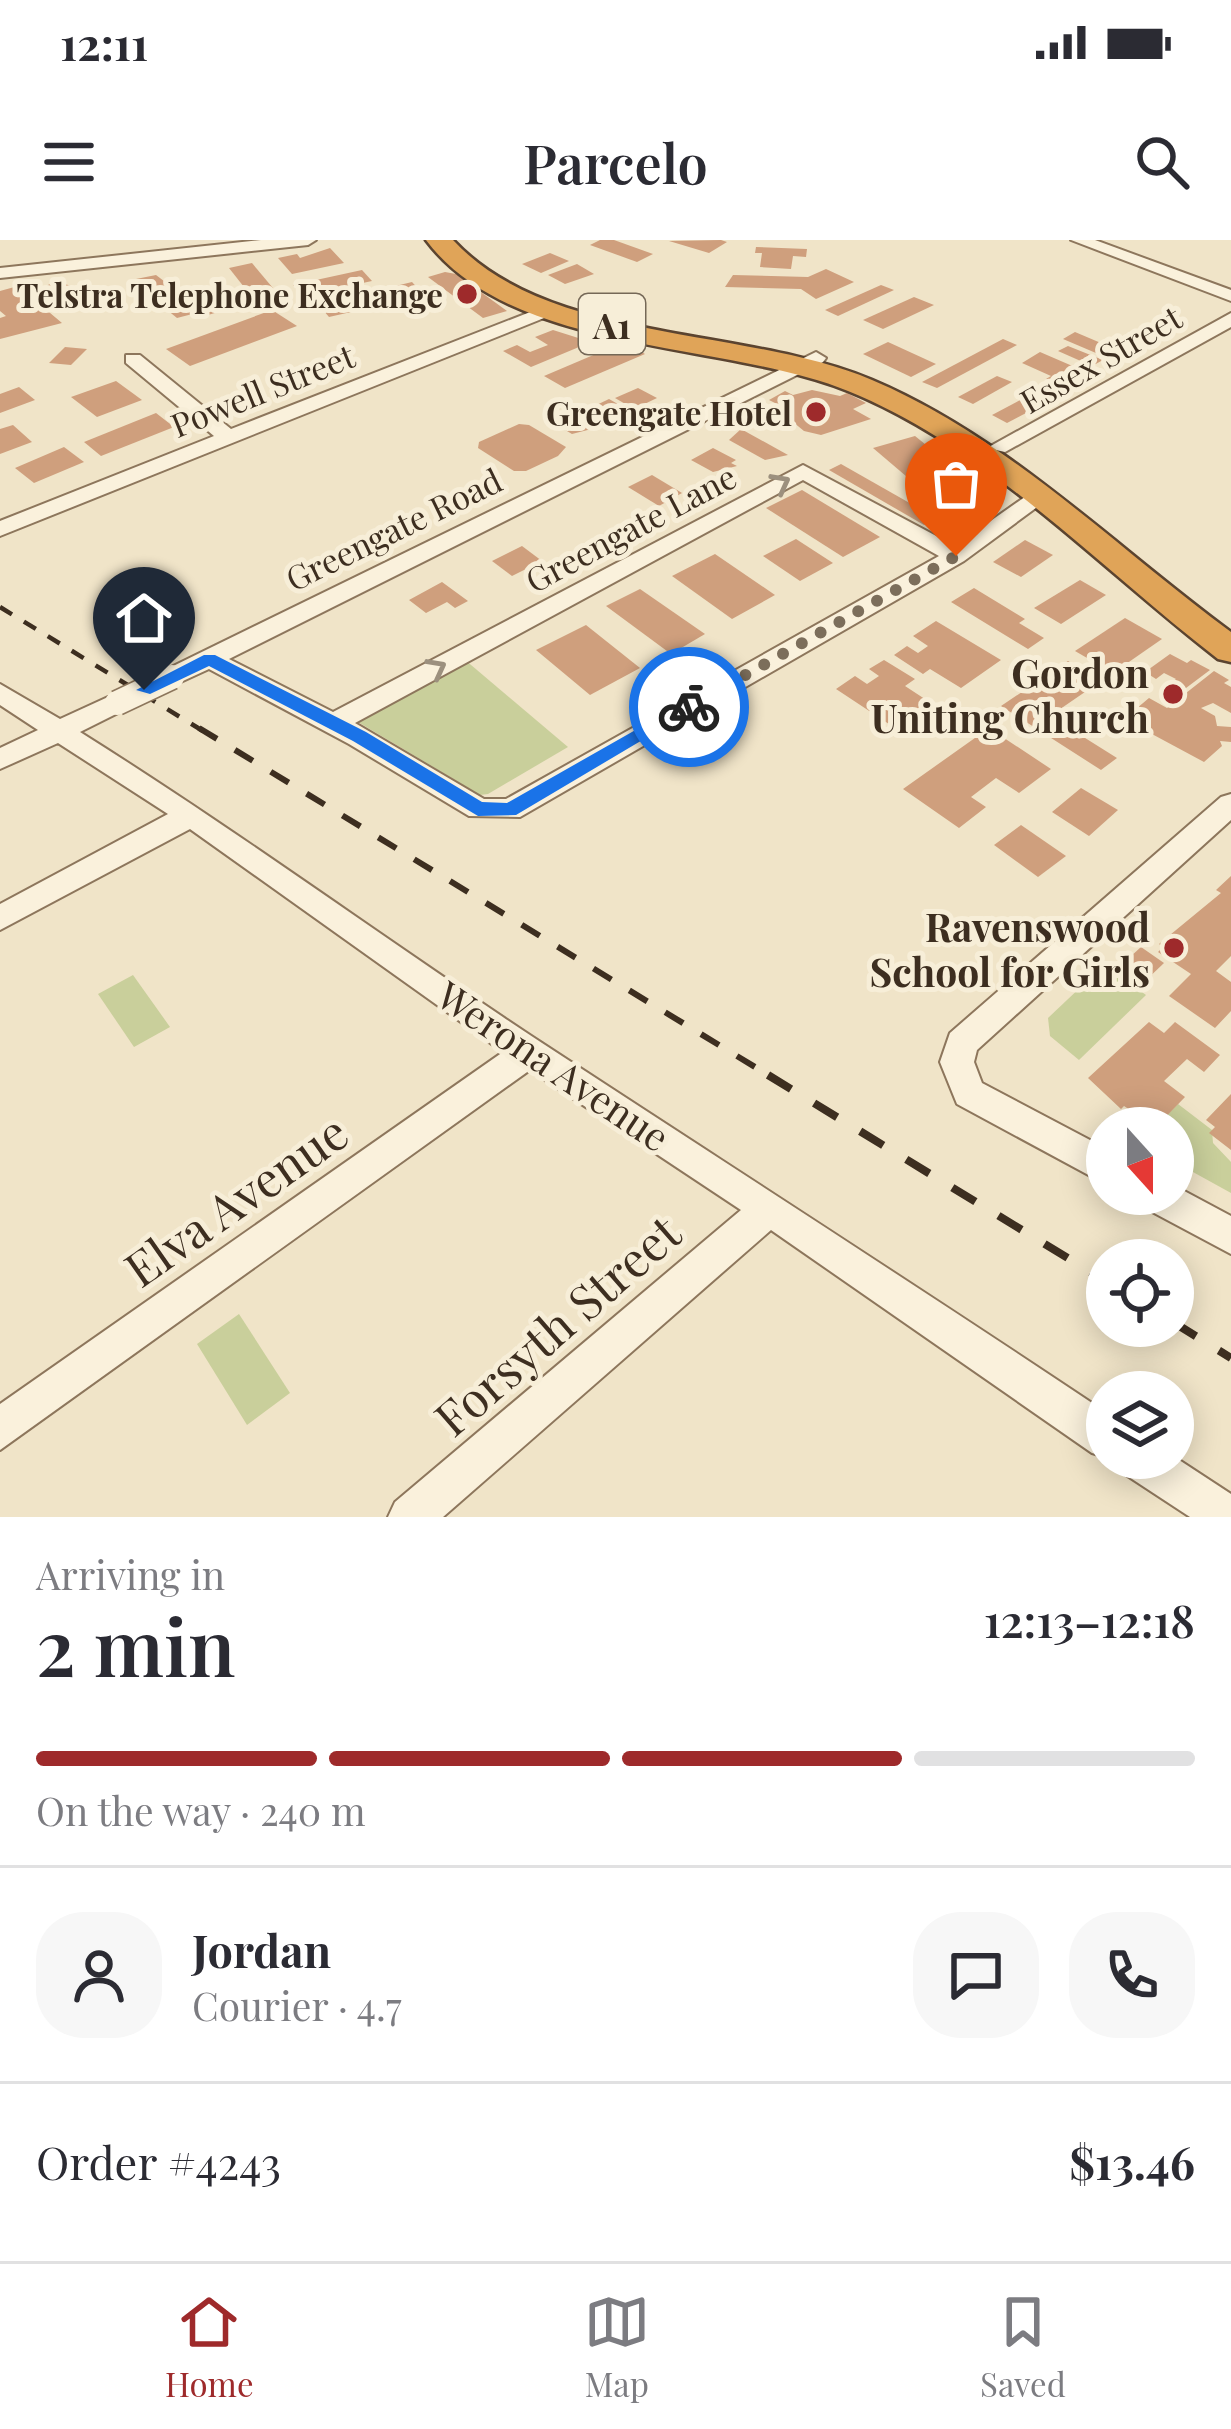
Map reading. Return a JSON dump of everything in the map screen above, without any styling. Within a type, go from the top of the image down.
[{"type":"highway","name":"A1","points":[[439,240],[480,278],[548,310],[810,361],[881,395],[944,430],[1231,650]]},
{"type":"highway","name":"A1","points":[[460,240],[498,274],[559,302],[810,361],[897,389],[998,448],[1231,628]]},
{"type":"street","points":[[0,273],[308,240]]},
{"type":"street","points":[[1078,240],[1231,296]]},
{"type":"street","name":"Powell Street","points":[[0,529],[548,310]]},
{"type":"street","name":"Essex Street","points":[[998,448],[1231,319]]},
{"type":"street","points":[[133,359],[229,438]]},
{"type":"street","name":"Greengate Road","points":[[0,759],[810,361]]},
{"type":"street","name":"Greengate Lane","points":[[334,723],[803,471],[956,556]]},
{"type":"street","points":[[209,659],[334,723],[478,809],[509,810],[956,556],[1037,499]]},
{"type":"street","name":"Werona Avenue","points":[[0,693],[191,814],[529,1052],[770,1208],[1086,1424]]},
{"type":"street","points":[[1086,1157],[969,1093],[958,1062],[962,1043],[1231,804]]},
{"type":"street","points":[[0,918],[191,814]]},
{"type":"street","name":"Elva Avenue","points":[[0,1429],[529,1052]]},
{"type":"street","name":"Forsyth Street","points":[[410,1517],[770,1208]]},
{"type":"street","points":[[1192,1215],[1231,1236]]},
{"type":"street","points":[[1170,1479],[1228,1517]]},
{"type":"green space","points":[[464,659],[568,747],[488,794],[480,795],[358,722],[362,715]]},
{"type":"green space","points":[[1104,965],[1146,995],[1079,1060],[1050,1036],[1048,1018]]},
{"type":"green space","points":[[133,975],[170,1027],[134,1047],[98,994]]},
{"type":"green space","points":[[1194,1116],[1212,1130],[1213,1143],[1231,1162],[1231,1193],[1194,1173]]},
{"type":"green space","points":[[239,1314],[290,1393],[247,1425],[197,1344]]},
{"type":"building","points":[[600,240],[653,254],[637,262],[590,245]]},
{"type":"building","points":[[669,241],[727,242],[709,253]]},
{"type":"building","points":[[756,247],[807,249],[806,257],[793,256],[791,269],[760,267],[762,253],[755,253]]},
{"type":"building","points":[[330,248],[344,263],[292,274],[278,258],[297,254],[300,258]]},
{"type":"building","points":[[550,253],[569,261],[541,273],[522,264]]},
{"type":"building","points":[[252,263],[283,300],[259,306],[229,268]]},
{"type":"building","points":[[577,264],[594,274],[565,284],[548,275]]},
{"type":"building","points":[[826,269],[854,282],[816,299],[801,289],[725,287],[733,275],[808,277]]},
{"type":"building","points":[[362,270],[372,281],[302,296],[293,285]]},
{"type":"building","name":"Telstra Telephone Exchange","points":[[456,274],[507,311],[483,318],[428,277]]},
{"type":"building","points":[[156,275],[173,288],[148,294],[131,280]]},
{"type":"building","points":[[56,281],[89,292],[73,300],[40,289]]},
{"type":"building","points":[[412,282],[423,294],[382,304],[371,292]]},
{"type":"building","points":[[881,285],[894,290],[838,316],[825,310]]},
{"type":"building","points":[[18,286],[62,323],[0,339],[0,318],[6,316],[0,311],[0,291]]},
{"type":"building","points":[[199,286],[225,310],[208,315],[182,290]]},
{"type":"building","points":[[361,294],[373,307],[329,317],[318,304]]},
{"type":"building","points":[[914,297],[934,305],[883,329],[863,320]]},
{"type":"building","points":[[185,300],[200,312],[177,318],[161,305]]},
{"type":"building","points":[[272,310],[297,326],[190,366],[166,349]]},
{"type":"building","points":[[553,330],[591,342],[531,367],[503,351],[517,345],[530,352],[548,345],[535,337]]},
{"type":"building","points":[[1075,332],[1115,349],[1103,356],[1063,339]]},
{"type":"building","points":[[1003,339],[1017,345],[937,388],[922,382]]},
{"type":"building","points":[[624,342],[645,354],[565,388],[544,376]]},
{"type":"building","points":[[888,342],[936,364],[911,377],[863,354]]},
{"type":"building","points":[[1068,346],[1103,360],[1092,366],[1058,351]]},
{"type":"building","points":[[65,347],[87,349],[71,365],[49,363]]},
{"type":"building","points":[[1040,352],[1084,371],[1060,385],[1046,379],[1051,376],[1022,363]]},
{"type":"building","points":[[997,376],[1012,382],[973,404],[958,397]]},
{"type":"building","points":[[116,381],[142,400],[97,417],[71,397]]},
{"type":"building","points":[[19,387],[35,400],[0,413],[0,394]]},
{"type":"building","points":[[638,388],[657,398],[634,409],[615,398]]},
{"type":"building","name":"Greengate Hotel","points":[[812,390],[847,393],[866,403],[853,409],[871,419],[821,435],[793,422],[780,430],[760,420],[783,407],[769,400],[785,391],[793,395]]},
{"type":"building","points":[[1039,390],[1055,398],[1007,423],[992,415]]},
{"type":"building","points":[[609,399],[630,411],[606,422],[586,410]]},
{"type":"building","points":[[578,408],[607,425],[572,434],[555,424],[576,415],[571,412]]},
{"type":"building","points":[[156,413],[174,427],[101,456],[84,442]]},
{"type":"building","points":[[519,424],[566,447],[558,456],[526,471],[514,471],[478,448],[479,442]]},
{"type":"building","points":[[13,425],[32,442],[0,454],[0,429]]},
{"type":"building","points":[[741,429],[788,455],[765,460],[729,440]]},
{"type":"building","points":[[915,436],[983,491],[940,505],[873,448]]},
{"type":"building","points":[[64,447],[84,462],[34,483],[15,468]]},
{"type":"building","points":[[713,448],[736,460],[731,463],[737,466],[713,472],[691,460]]},
{"type":"building","points":[[841,464],[936,518],[924,525],[829,470]]},
{"type":"building","points":[[652,475],[682,493],[659,506],[628,487]]},
{"type":"building","points":[[802,490],[880,537],[843,557],[766,508]]},
{"type":"building","points":[[796,539],[833,563],[800,581],[763,556]]},
{"type":"building","points":[[1025,540],[1053,555],[1021,577],[993,562]]},
{"type":"building","points":[[522,546],[542,561],[512,576],[492,561]]},
{"type":"building","points":[[715,554],[775,595],[732,619],[672,576]]},
{"type":"building","points":[[1080,580],[1106,595],[1061,624],[1034,608]]},
{"type":"building","points":[[442,582],[468,601],[455,608],[447,602],[426,613],[409,600]]},
{"type":"building","points":[[974,588],[1025,619],[1019,623],[1044,638],[1028,649],[951,602]]},
{"type":"building","points":[[640,589],[705,634],[671,654],[606,606]]},
{"type":"building","points":[[1125,618],[1162,639],[1113,673],[1075,651]]},
{"type":"building","points":[[936,621],[1001,660],[961,688],[930,669],[923,674],[894,655],[907,646],[918,653],[928,646],[913,636]]},
{"type":"building","points":[[586,625],[640,668],[590,695],[536,650]]},
{"type":"building","points":[[1170,654],[1210,670],[1182,691],[1170,684],[1176,679],[1164,673],[1156,679],[1145,672]]},
{"type":"building","points":[[884,660],[915,679],[905,686],[934,705],[898,730],[836,689],[855,676],[867,684],[879,676],[869,669]]},
{"type":"building","points":[[1068,661],[1101,681],[1050,716],[1117,758],[1101,770],[1001,706]]},
{"type":"building","points":[[1214,671],[1229,680],[1224,683],[1231,687],[1231,713],[1213,703],[1201,708],[1215,716],[1217,726],[1231,727],[1231,742],[1220,741],[1222,746],[1204,762],[1124,719],[1149,698],[1167,708]]},
{"type":"building","points":[[989,728],[1051,769],[1019,793],[996,778],[971,797],[986,807],[959,828],[903,789]]},
{"type":"building","points":[[1081,788],[1118,810],[1089,836],[1052,812]]},
{"type":"building","points":[[1021,825],[1066,856],[1038,877],[994,845]]},
{"type":"building","points":[[1231,876],[1231,956],[1216,971],[1231,982],[1231,1011],[1215,1028],[1169,996],[1191,974],[1158,952],[1163,947],[1159,944],[1221,893],[1216,890]]},
{"type":"building","points":[[1141,947],[1164,963],[1141,985],[1118,968]]},
{"type":"building","points":[[1149,1022],[1164,1033],[1175,1022],[1220,1055],[1204,1072],[1187,1059],[1164,1081],[1185,1097],[1175,1107],[1119,1107],[1088,1078]]},
{"type":"building","points":[[1231,1094],[1231,1150],[1209,1133],[1215,1127],[1206,1120]]},
{"type":"railway","points":[[0,607],[203,731]]},
{"type":"railway","points":[[199,728],[773,1078]]},
{"type":"railway","points":[[768,1075],[1086,1269]]},
{"type":"railway","points":[[1194,1335],[1231,1358]]},
{"type":"way so far","points":[[689,707],[956,556]]},
{"type":"place","name":"Telstra Telephone Exchange","points":[[467,294]]},
{"type":"place","name":"Greengate Hotel","points":[[816,412]]},
{"type":"place","name":"Gordon Uniting Church","points":[[1173,694]]},
{"type":"place","name":"Ravenswood School for Girls","points":[[1174,948]]},
{"type":"route","points":[[144,690],[209,659],[359,736],[478,809],[509,810],[689,707]]}]
